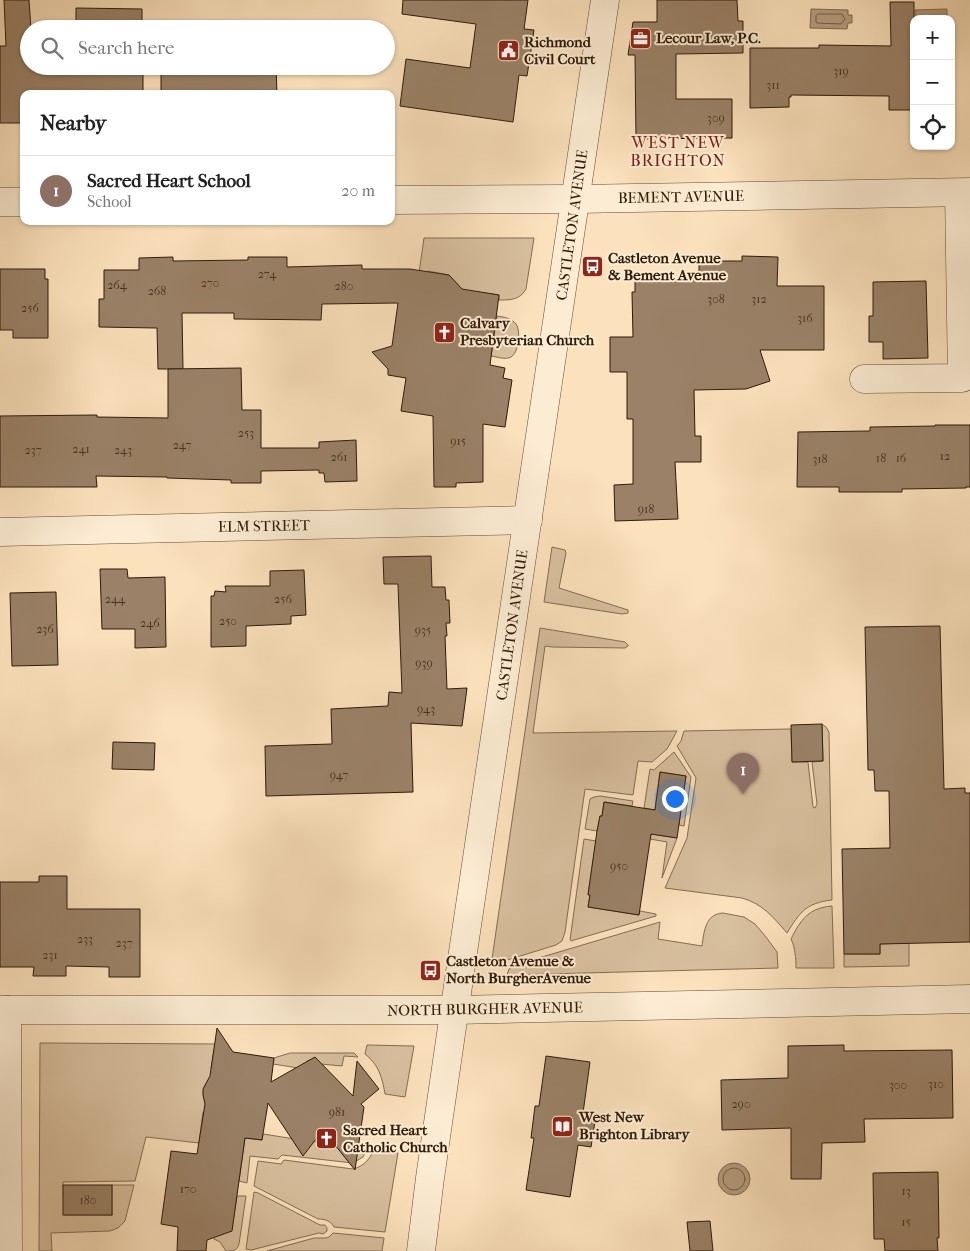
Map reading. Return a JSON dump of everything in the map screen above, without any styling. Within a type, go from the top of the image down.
[{"type":"street","name":"CASTLETON AVENUE","points":[[421,1251],[430,1178],[605,0]]},
{"type":"street","name":"BEMENT AVENUE","points":[[395,200],[576,199],[964,192]]},
{"type":"street","points":[[864,379],[962,378],[964,192]]},
{"type":"street","points":[[0,202],[20,202]]},
{"type":"street","name":"ELM STREET","points":[[0,532],[528,520]]},
{"type":"street","name":"NORTH BURGHER AVENUE","points":[[3,1010],[455,1010],[970,999]]},
{"type":"street","points":[[3,1010],[8,1251]]},
{"type":"shaded area","points":[[424,238],[534,238],[524,293],[514,299],[499,300],[499,295],[478,292],[475,311],[460,287],[449,275],[428,271],[418,280]]},
{"type":"shaded area","points":[[497,316],[510,319],[518,327],[519,336],[516,351],[509,358],[491,356]]},
{"type":"shaded area","points":[[552,547],[565,550],[566,553],[559,588],[628,610],[628,613],[622,614],[544,602]]},
{"type":"shaded area","points":[[540,628],[625,642],[628,646],[625,648],[545,646],[533,733],[677,731],[667,749],[652,762],[638,761],[633,795],[585,789],[565,932],[562,941],[556,945],[504,961],[492,959]]},
{"type":"shaded area","points":[[822,724],[829,732],[832,900],[810,906],[800,914],[787,933],[767,912],[756,904],[742,898],[665,888],[687,838],[696,778],[677,746],[681,741],[684,731],[791,729],[792,762],[808,762],[813,807],[815,808],[817,804],[812,762],[823,761]]},
{"type":"shaded area","points":[[674,752],[691,777],[684,826],[679,825],[686,776],[660,772],[655,810],[644,808],[650,769],[654,770]]},
{"type":"shaded area","points":[[600,796],[633,801],[632,806],[604,802],[597,831],[585,829],[590,799]]},
{"type":"shaded area","points":[[651,834],[677,838],[662,878],[667,842],[650,839]]},
{"type":"shaded area","points":[[584,839],[596,841],[588,894],[590,895],[588,907],[639,915],[640,911],[656,914],[656,916],[572,941],[570,940]]},
{"type":"shaded area","points":[[832,906],[834,968],[796,968],[795,953],[791,939],[795,932],[802,920],[812,912]]},
{"type":"shaded area","points":[[723,913],[744,917],[755,924],[777,952],[778,968],[507,975],[509,969],[515,965],[660,922],[658,939],[702,946],[706,925],[709,920],[717,914]]},
{"type":"shaded area","points":[[909,943],[909,966],[844,967],[844,954],[880,954],[880,944]]},
{"type":"shaded area","points":[[40,1043],[221,1044],[214,1050],[211,1068],[216,1075],[204,1086],[205,1101],[211,1110],[203,1112],[199,1143],[146,1137],[135,1181],[63,1182],[64,1215],[112,1215],[112,1185],[134,1185],[125,1221],[118,1228],[110,1231],[51,1233],[52,1251],[39,1251]]},
{"type":"shaded area","points":[[367,1045],[414,1046],[405,1097],[385,1094],[383,1082],[374,1062],[365,1054]]},
{"type":"shaded area","points":[[290,1053],[354,1053],[358,1057],[344,1056],[342,1066],[321,1064],[313,1059],[307,1061],[305,1069],[273,1064],[274,1058]]},
{"type":"shaded area","points":[[263,1134],[295,1139],[296,1146],[300,1150],[312,1141],[342,1145],[342,1153],[347,1158],[358,1148],[367,1149],[363,1157],[353,1163],[282,1155],[278,1159],[250,1156],[247,1183],[239,1181],[245,1138],[262,1140]]},
{"type":"shaded area","points":[[374,1150],[398,1153],[385,1232],[334,1227],[328,1221],[318,1219],[254,1186],[258,1161],[281,1164],[284,1160],[353,1169],[366,1162]]},
{"type":"shaded area","points":[[254,1192],[320,1225],[325,1225],[327,1231],[323,1234],[319,1233],[251,1250],[246,1249]]},
{"type":"shaded area","points":[[237,1196],[246,1196],[239,1244],[236,1249],[226,1251],[220,1242],[214,1239],[215,1229],[232,1228]]},
{"type":"shaded area","points":[[333,1233],[384,1238],[382,1251],[267,1251],[314,1238],[326,1238]]},
{"type":"water","points":[[811,9],[848,10],[848,15],[852,15],[852,23],[848,23],[847,29],[810,28]]},
{"type":"water","points":[[947,9],[947,15],[915,15],[915,10]]},
{"type":"water","points":[[734,1163],[740,1164],[745,1168],[749,1173],[749,1185],[745,1190],[740,1194],[734,1195],[728,1194],[723,1190],[719,1185],[718,1179],[719,1173],[723,1168],[728,1164]]},
{"type":"building","points":[[4,0],[29,0],[30,20],[20,20],[20,75],[143,75],[143,90],[20,90],[20,123],[0,123],[0,46],[6,46]]},
{"type":"building","points":[[403,0],[528,0],[524,29],[534,30],[527,76],[519,75],[513,122],[400,106],[406,59],[470,68],[476,24],[402,14]]},
{"type":"building","points":[[657,0],[737,0],[738,21],[743,21],[743,53],[676,54],[676,99],[732,99],[732,138],[636,139],[635,55],[628,55],[633,22],[657,22]]},
{"type":"building","points":[[890,2],[914,2],[914,15],[910,15],[910,110],[889,110],[889,96],[791,95],[789,97],[789,107],[750,108],[750,48],[819,48],[819,45],[891,46]]},
{"type":"building","points":[[76,8],[142,9],[142,20],[76,20]]},
{"type":"building","points":[[161,75],[276,75],[277,90],[161,90]]},
{"type":"building","points":[[742,256],[778,257],[777,286],[824,286],[824,350],[760,350],[770,381],[746,389],[694,390],[695,436],[701,436],[701,462],[675,462],[678,519],[615,521],[614,485],[633,484],[633,419],[627,419],[627,372],[610,372],[610,337],[633,337],[632,292],[635,292],[635,280],[699,279],[699,261],[742,261]]},
{"type":"building","points":[[173,257],[173,261],[248,260],[248,257],[287,257],[287,267],[362,265],[362,269],[410,269],[449,275],[462,289],[499,295],[490,365],[505,368],[503,378],[512,380],[505,427],[483,424],[483,482],[456,483],[456,487],[434,487],[433,416],[401,411],[406,378],[388,375],[388,369],[372,352],[392,346],[398,303],[322,304],[321,320],[234,319],[234,313],[182,313],[183,369],[158,369],[157,328],[99,327],[99,299],[104,299],[104,270],[139,270],[139,258]]},
{"type":"building","points":[[0,269],[45,269],[45,279],[48,279],[48,338],[13,338],[13,330],[0,330]]},
{"type":"building","points":[[926,281],[928,358],[883,359],[883,342],[869,342],[869,316],[873,316],[873,282]]},
{"type":"building","points":[[241,368],[242,410],[261,410],[261,448],[319,448],[319,442],[356,440],[357,481],[325,482],[324,473],[319,473],[319,470],[261,471],[261,483],[231,483],[231,480],[167,477],[96,476],[97,487],[0,487],[0,416],[97,415],[97,417],[168,418],[168,369]]},
{"type":"building","points":[[970,425],[970,487],[902,489],[902,492],[839,492],[839,487],[797,487],[798,432],[870,431],[870,427]]},
{"type":"building","points":[[431,556],[432,587],[445,587],[446,600],[449,600],[450,623],[446,623],[447,636],[445,636],[447,689],[467,688],[462,726],[411,723],[413,792],[266,796],[265,746],[332,744],[331,709],[388,706],[389,692],[402,693],[398,584],[384,584],[383,557]]},
{"type":"building","points":[[100,569],[127,569],[128,578],[165,577],[166,647],[135,648],[135,629],[102,629]]},
{"type":"building","points":[[304,570],[306,615],[291,616],[291,624],[246,626],[246,646],[211,647],[211,596],[214,596],[215,591],[226,592],[225,586],[270,586],[270,571]]},
{"type":"building","points":[[56,592],[58,665],[12,666],[10,593]]},
{"type":"building","points":[[940,626],[944,789],[965,788],[965,793],[970,793],[970,942],[880,944],[880,954],[844,954],[842,849],[890,848],[889,791],[875,791],[874,770],[868,770],[865,627]]},
{"type":"building","points":[[822,724],[823,761],[792,762],[791,725]]},
{"type":"building","points":[[113,742],[155,743],[154,770],[112,769]]},
{"type":"building","points":[[660,772],[686,776],[677,838],[651,834],[639,915],[588,907],[597,831],[604,802],[655,810]]},
{"type":"building","points":[[39,876],[67,876],[67,909],[140,909],[140,977],[109,977],[109,967],[66,966],[66,976],[33,976],[34,967],[0,967],[0,882],[39,882]]},
{"type":"building","name":"Sacred Heart Catholic Church","points":[[217,1028],[233,1052],[274,1058],[271,1082],[315,1057],[353,1096],[357,1061],[379,1089],[361,1104],[364,1107],[355,1170],[323,1130],[303,1156],[268,1103],[262,1140],[245,1138],[232,1231],[207,1240],[206,1251],[177,1251],[178,1227],[161,1224],[171,1151],[197,1154],[205,1104],[203,1089],[210,1076]]},
{"type":"building","points":[[844,1045],[844,1051],[952,1050],[953,1118],[864,1119],[865,1142],[822,1143],[821,1179],[791,1179],[791,1128],[722,1130],[721,1080],[788,1078],[788,1046]]},
{"type":"building","name":"West New Brighton Library","points":[[546,1056],[590,1062],[583,1113],[596,1115],[591,1147],[578,1145],[570,1197],[526,1190],[534,1138],[531,1138],[535,1106],[539,1106]]},
{"type":"building","points":[[938,1172],[938,1251],[885,1251],[884,1239],[874,1239],[873,1173]]},
{"type":"building","points":[[63,1185],[112,1185],[112,1215],[63,1215]]},
{"type":"building","points":[[710,1221],[713,1251],[690,1251],[687,1222]]},
{"type":"place","name":"Lecour Law, P.C.","points":[[640,38]]},
{"type":"place","name":"Richmond Civil Court","points":[[508,51]]},
{"type":"place","name":"Castleton Avenue & Bement Avenue","points":[[592,267]]},
{"type":"place","name":"Calvary Presbyterian Church","points":[[444,332]]},
{"type":"place","name":"Sacred Heart School","points":[[743,794]]},
{"type":"place","name":"Castleton Avenue & North BurgherAvenue","points":[[430,970]]},
{"type":"place","name":"West New Brighton Library","points":[[563,1126]]},
{"type":"place","name":"Sacred Heart Catholic Church","points":[[327,1139]]},
{"type":"district","name":"WEST NEW BRIGHTON","points":[[678,151]]}]
